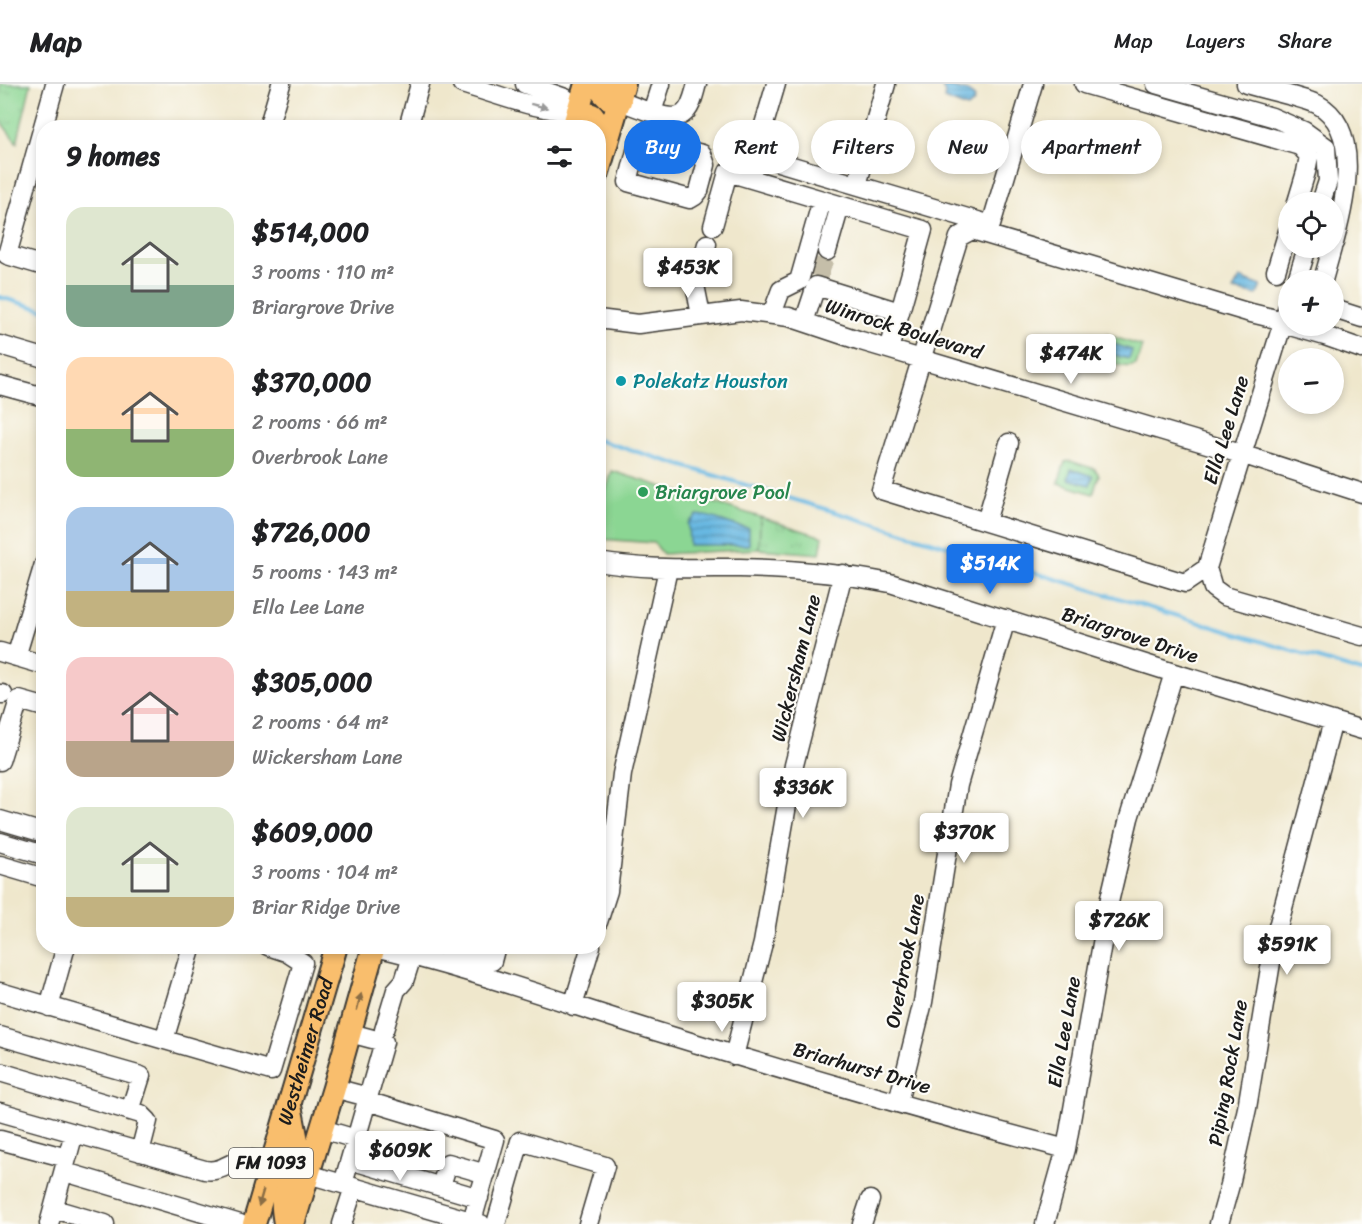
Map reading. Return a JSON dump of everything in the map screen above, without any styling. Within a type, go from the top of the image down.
[{"type":"main road","points":[[586,84],[576,119],[592,115],[595,120]]},
{"type":"main road","points":[[604,84],[603,93],[608,98],[622,92]]},
{"type":"main road","points":[[606,145],[622,92]]},
{"type":"main road","name":"Westheimer Road","points":[[254,1224],[334,954]]},
{"type":"main road","name":"Westheimer Road","points":[[293,1224],[371,954]]},
{"type":"main road","points":[[289,1101],[297,1141],[293,1163],[308,1174]]},
{"type":"main road","points":[[271,1164],[286,1181],[283,1199],[285,1224]]},
{"type":"street","points":[[46,120],[56,84]]},
{"type":"street","points":[[270,120],[281,84]]},
{"type":"street","points":[[410,120],[420,84]]},
{"type":"street","points":[[462,84],[542,108],[562,111],[576,119]]},
{"type":"street","points":[[525,84],[565,98],[576,119]]},
{"type":"street","points":[[652,112],[661,84]]},
{"type":"street","points":[[622,92],[652,112],[672,118],[683,114],[690,104],[697,84]]},
{"type":"street","points":[[776,84],[755,155],[991,225],[1033,84]]},
{"type":"street","points":[[857,185],[886,84]]},
{"type":"street","points":[[1084,84],[1300,146],[1308,156],[1300,192]]},
{"type":"street","points":[[1156,84],[1272,117],[1312,137],[1326,147],[1328,181],[1324,192]]},
{"type":"street","points":[[1247,110],[1252,85],[1317,104],[1337,118],[1348,135],[1354,155],[1353,172],[1344,206]]},
{"type":"street","points":[[1203,118],[1207,99]]},
{"type":"street","points":[[645,140],[702,154],[706,165],[699,191],[695,196],[685,199],[628,182],[638,143],[645,140]]},
{"type":"street","points":[[36,154],[7,255],[36,264]]},
{"type":"street","points":[[713,226],[728,172],[923,230],[889,349]]},
{"type":"street","points":[[826,251],[831,203]]},
{"type":"street","points":[[804,322],[811,282],[831,203]]},
{"type":"street","points":[[1278,316],[1246,312],[972,230],[962,233],[881,490],[1185,583],[1207,568],[1213,588],[1224,596],[1362,636]]},
{"type":"street","points":[[701,315],[695,285],[707,244]]},
{"type":"street","points":[[1276,271],[1280,258]]},
{"type":"street","points":[[772,314],[781,290],[811,282],[900,312]]},
{"type":"street","name":"Winrock Boulevard","points":[[606,320],[638,324],[741,311],[772,314],[1241,454],[1362,493]]},
{"type":"street","points":[[1344,312],[1362,318]]},
{"type":"street","name":"Ella Lee Lane","points":[[1207,568],[1279,336]]},
{"type":"street","points":[[1325,336],[1362,349]]},
{"type":"street","points":[[0,345],[36,356]]},
{"type":"street","points":[[0,385],[36,395]]},
{"type":"street","points":[[986,522],[1009,443]]},
{"type":"street","name":"Briargrove Drive","points":[[606,563],[668,569],[743,568],[843,574],[890,583],[1362,730]]},
{"type":"street","points":[[606,897],[622,774],[668,569]]},
{"type":"street","name":"Wickersham Lane","points":[[734,1056],[764,943],[794,765],[843,574]]},
{"type":"street","points":[[36,584],[8,655],[36,663]]},
{"type":"street","name":"Overbrook Lane","points":[[898,1102],[922,1002],[958,785],[1006,619]]},
{"type":"street","name":"Ella Lee Lane","points":[[1045,1224],[1066,1149],[1113,887],[1129,818],[1174,673]]},
{"type":"street","points":[[0,761],[19,700],[36,705]]},
{"type":"street","name":"Piping Rock Lane","points":[[1219,1224],[1247,1108],[1275,938],[1333,721]]},
{"type":"street","points":[[0,820],[36,831]]},
{"type":"street","points":[[0,842],[36,853]]},
{"type":"street","points":[[0,865],[36,876]]},
{"type":"street","points":[[49,1006],[64,954]]},
{"type":"street","points":[[164,1041],[190,954]]},
{"type":"street","points":[[0,992],[271,1071],[303,963],[293,954]]},
{"type":"street","points":[[384,1030],[396,990],[404,981],[409,954]]},
{"type":"street","name":"Briarhurst Drive","points":[[446,954],[573,1006],[734,1056],[1066,1149]]},
{"type":"street","points":[[480,966],[492,961],[494,954]]},
{"type":"street","points":[[573,1006],[589,954]]},
{"type":"street","points":[[342,1224],[350,1160],[384,1042],[350,1033]]},
{"type":"street","points":[[0,1036],[141,1076],[130,1111]]},
{"type":"street","points":[[0,1072],[141,1114],[148,1121],[140,1152]]},
{"type":"street","points":[[308,1174],[477,1223],[479,1198],[495,1140],[334,1088]]},
{"type":"street","points":[[0,1112],[214,1172],[245,1159],[271,1164]]},
{"type":"street","points":[[322,1129],[356,1139]]},
{"type":"street","points":[[74,1133],[52,1216],[105,1224]]},
{"type":"street","points":[[0,1140],[216,1221],[240,1224]]},
{"type":"street","points":[[496,1224],[520,1141],[605,1166],[588,1224]]},
{"type":"street","points":[[350,1160],[479,1198]]},
{"type":"street","points":[[441,1186],[448,1163],[486,1174]]},
{"type":"street","points":[[862,1224],[870,1200]]},
{"type":"green space","points":[[0,84],[31,84],[17,143],[0,121]]},
{"type":"green space","points":[[1107,335],[1142,346],[1136,365],[1117,365],[1100,356]]},
{"type":"green space","points":[[1070,461],[1095,469],[1099,475],[1093,494],[1058,483],[1065,462]]},
{"type":"green space","name":"Briargrove Pool","points":[[612,471],[760,517],[759,549],[663,554],[654,543],[606,540],[606,491]]},
{"type":"green space","points":[[760,517],[823,537],[820,554],[759,549]]},
{"type":"water","points":[[941,85],[969,92],[975,98],[973,104],[967,108],[944,99],[945,93]]},
{"type":"water","points":[[1240,278],[1261,286],[1257,295],[1233,290]]},
{"type":"water","points":[[1110,343],[1132,350],[1129,359],[1107,353]]},
{"type":"water","points":[[1071,469],[1093,476],[1090,485],[1068,479]]},
{"type":"water","points":[[697,515],[749,528],[749,545],[689,545],[688,523]]},
{"type":"waterway","points":[[0,297],[36,308]]},
{"type":"waterway","points":[[606,442],[1362,672]]},
{"type":"tunnel","points":[[819,277],[827,251]]},
{"type":"place","name":"Polekatz Houston","points":[[621,381]]},
{"type":"place","name":"Briargrove Pool","points":[[643,492]]}]
